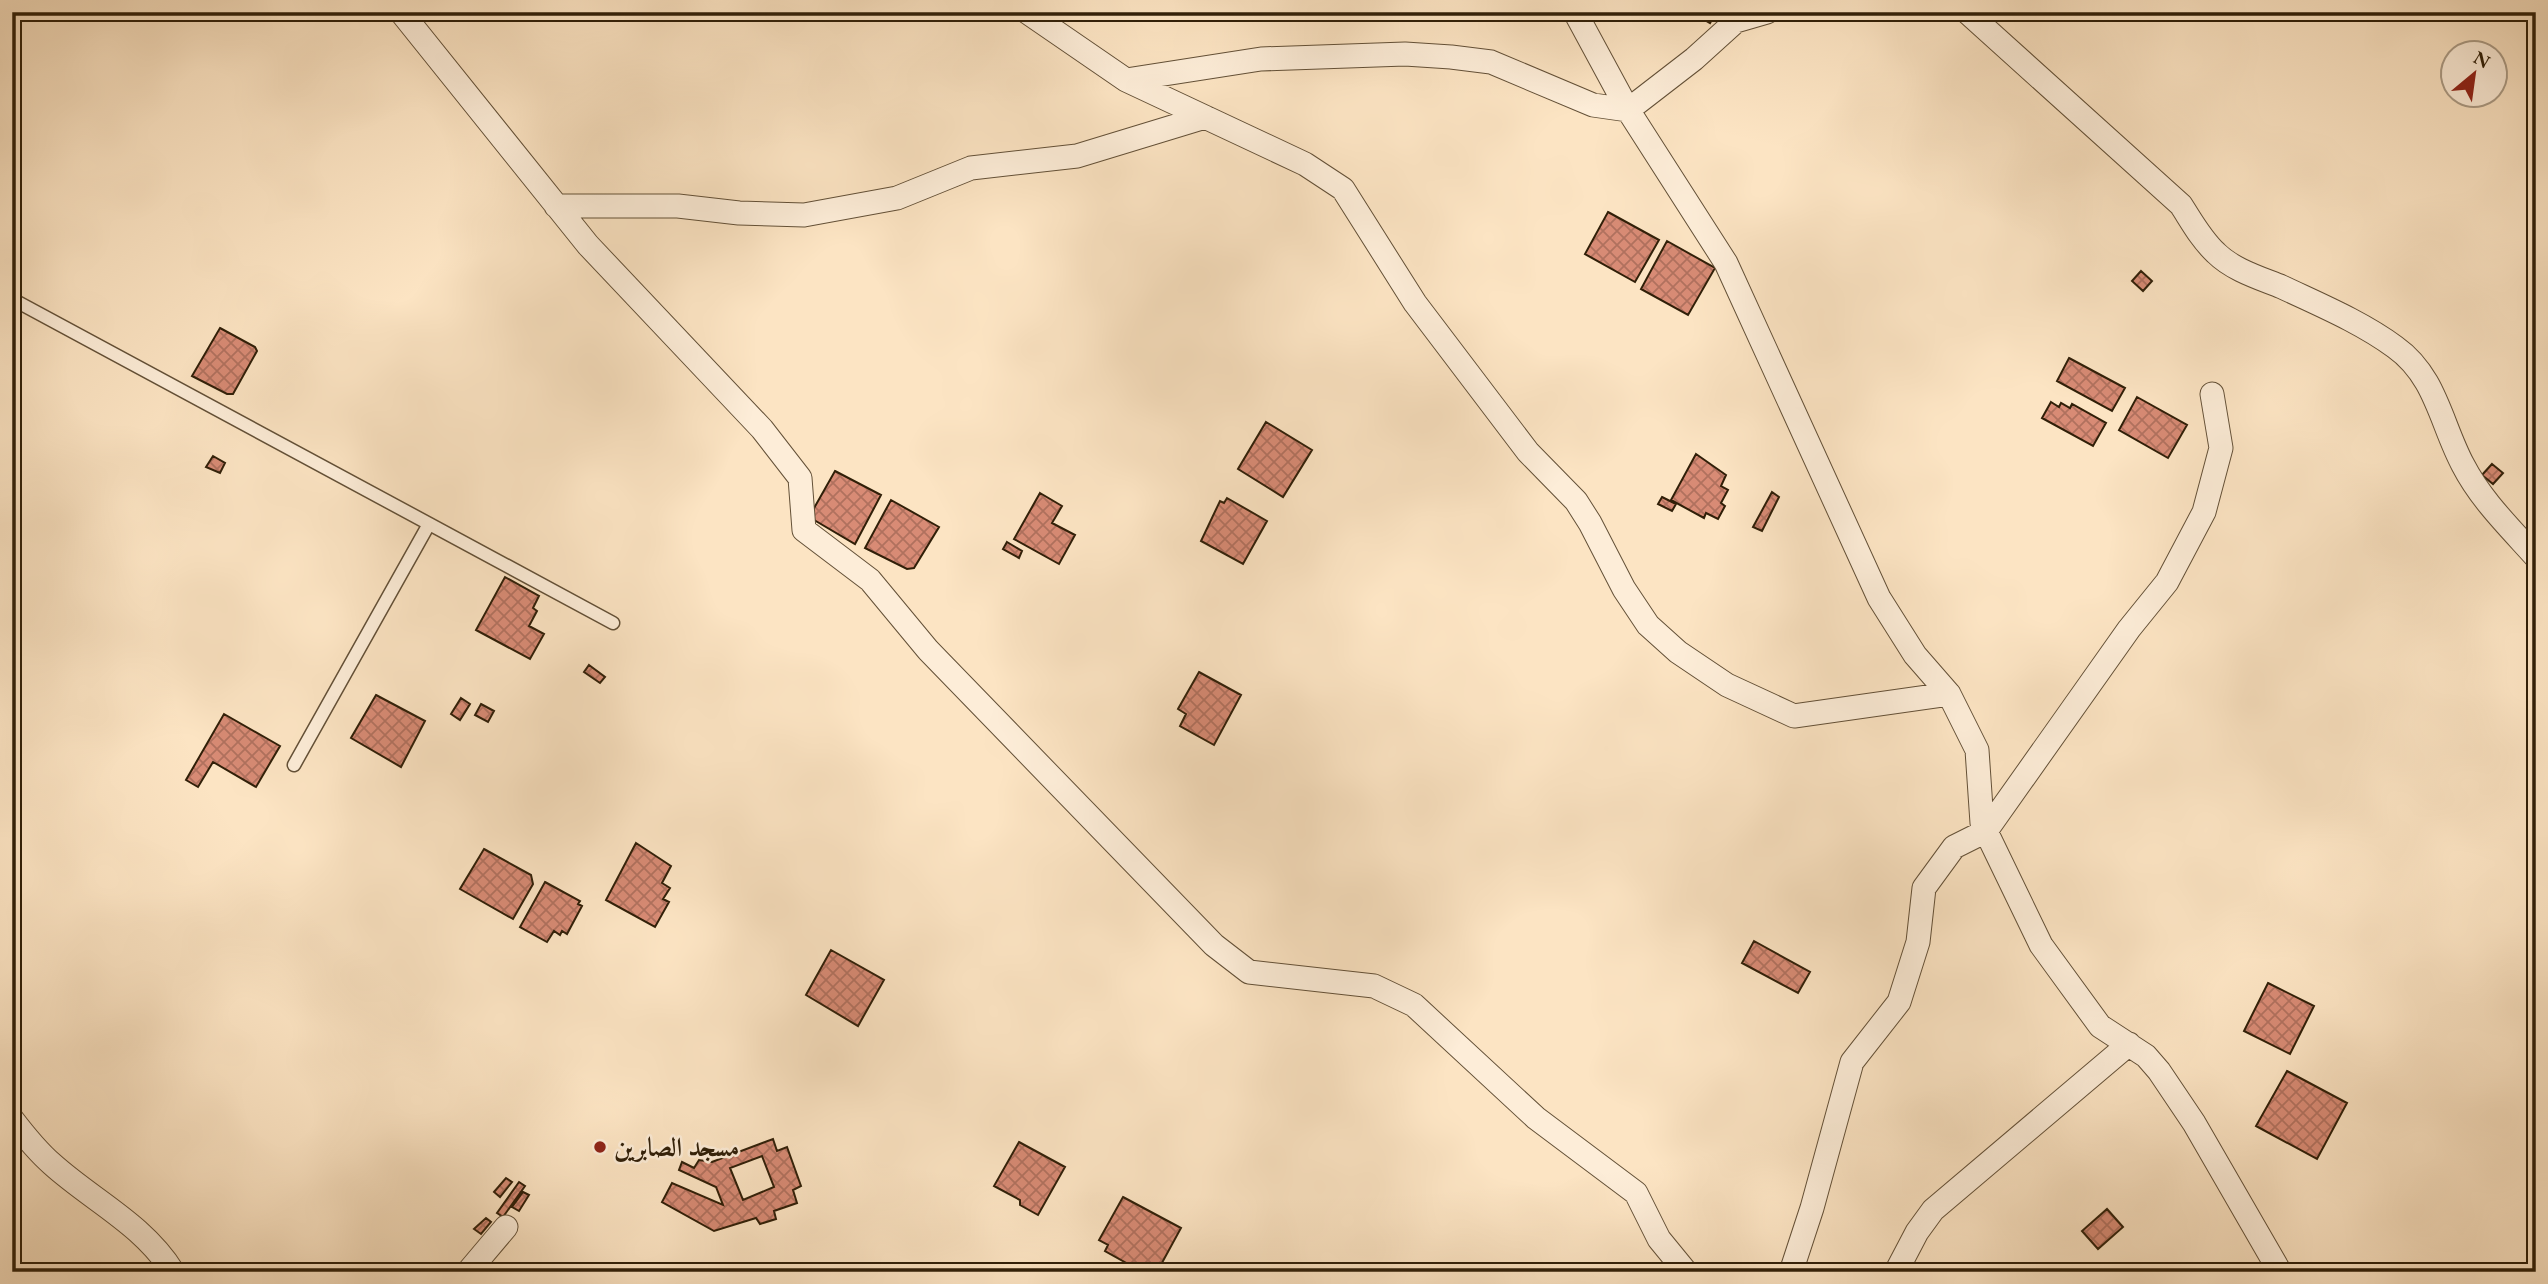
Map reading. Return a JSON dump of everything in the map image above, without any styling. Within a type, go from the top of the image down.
[{"type":"street","points":[[401,12],[588,245],[762,429],[800,478],[804,530],[870,580],[937,660],[1214,945],[1249,972],[1374,986],[1414,1005],[1536,1118],[1636,1192],[1659,1239],[1686,1272]]},
{"type":"street","points":[[1027,12],[1126,80],[1323,174],[1343,189],[1415,303],[1512,432],[1576,501],[1648,625],[1678,652],[1727,685],[1794,716],[1949,694]]},
{"type":"street","points":[[1575,12],[1628,110],[1726,263],[1879,598],[1915,655],[1949,694],[1977,750],[1982,824],[2041,944],[2100,1026],[2146,1056],[2166,1081],[2280,1272]]},
{"type":"street","points":[[1126,80],[1261,59],[1405,54],[1491,62],[1593,105],[1628,110],[1694,59],[1736,21],[1767,12]]},
{"type":"street","points":[[1967,12],[2181,205],[2199,234],[2217,254],[2240,269],[2364,327],[2397,348],[2419,368],[2436,399],[2462,464],[2485,501],[2536,557]]},
{"type":"street","points":[[556,206],[678,206],[739,213],[804,215],[897,198],[971,168],[1077,156],[1205,117]]},
{"type":"street","points":[[1791,1272],[1812,1208],[1852,1062],[1899,1002],[1918,942],[1924,888],[1954,848],[1986,831],[2129,629],[2167,582],[2204,513],[2221,448],[2211,394]]},
{"type":"street","points":[[1896,1272],[1917,1232],[1933,1210],[2129,1044]]},
{"type":"street","points":[[12,1119],[33,1146],[54,1166],[124,1217],[161,1252],[173,1272]]},
{"type":"street","points":[[468,1272],[506,1227]]},
{"type":"lane","points":[[12,299],[613,623]]},
{"type":"lane","points":[[294,765],[429,524]]},
{"type":"building","points":[[1691,12],[1716,12],[1710,23]]},
{"type":"building","points":[[1608,212],[1659,240],[1635,282],[1585,254]]},
{"type":"building","points":[[1667,241],[1715,268],[1688,315],[1641,289]]},
{"type":"building","points":[[2141,271],[2152,281],[2143,291],[2132,281]]},
{"type":"building","points":[[220,328],[255,347],[257,351],[233,394],[227,394],[192,376]]},
{"type":"building","points":[[2069,358],[2125,388],[2112,411],[2057,381]]},
{"type":"building","points":[[2137,397],[2187,425],[2168,458],[2119,430]]},
{"type":"building","points":[[2051,402],[2059,407],[2061,403],[2070,408],[2072,404],[2106,423],[2093,446],[2042,418]]},
{"type":"building","points":[[1266,422],[1312,450],[1283,497],[1238,469]]},
{"type":"building","points":[[1696,454],[1726,475],[1721,486],[1728,490],[1721,503],[1725,506],[1718,519],[1706,513],[1704,518],[1671,500]]},
{"type":"building","points":[[213,456],[225,463],[220,473],[206,467]]},
{"type":"building","points":[[2492,464],[2503,473],[2493,484],[2482,475]]},
{"type":"building","points":[[835,471],[881,495],[855,544],[809,517]]},
{"type":"building","points":[[1772,492],[1779,497],[1762,531],[1753,527]]},
{"type":"building","points":[[1040,493],[1062,506],[1052,523],[1075,535],[1059,564],[1014,539]]},
{"type":"building","points":[[1662,497],[1676,504],[1672,511],[1658,504]]},
{"type":"building","points":[[1227,498],[1267,521],[1243,564],[1201,541],[1220,501],[1224,503]]},
{"type":"building","points":[[891,500],[939,527],[914,568],[907,569],[865,548]]},
{"type":"building","points":[[1007,542],[1022,551],[1019,558],[1003,549]]},
{"type":"building","points":[[505,577],[539,596],[533,608],[537,611],[529,626],[544,634],[530,659],[476,630]]},
{"type":"building","points":[[589,665],[605,677],[600,683],[584,672]]},
{"type":"building","points":[[1199,672],[1241,695],[1214,745],[1180,726],[1186,714],[1178,709]]},
{"type":"building","points":[[376,695],[425,721],[401,767],[351,738]]},
{"type":"building","points":[[461,698],[470,704],[460,720],[451,714]]},
{"type":"building","points":[[481,704],[494,711],[488,722],[475,715]]},
{"type":"building","points":[[224,714],[280,746],[256,787],[213,762],[198,787],[186,780]]},
{"type":"building","points":[[636,843],[671,866],[662,883],[670,888],[663,899],[669,902],[655,927],[606,900]]},
{"type":"building","points":[[484,849],[531,875],[533,884],[513,919],[460,889]]},
{"type":"building","points":[[545,882],[580,901],[578,904],[582,906],[567,934],[562,931],[560,935],[554,931],[547,942],[520,927]]},
{"type":"building","points":[[1754,941],[1810,972],[1798,993],[1742,963]]},
{"type":"building","points":[[831,950],[884,980],[858,1026],[806,995]]},
{"type":"building","points":[[2268,983],[2314,1006],[2290,1054],[2244,1031]]},
{"type":"building","points":[[2287,1071],[2347,1103],[2317,1159],[2256,1126]]},
{"type":"building","points":[[773,1139],[777,1151],[787,1147],[801,1186],[793,1190],[797,1203],[774,1211],[776,1219],[760,1224],[756,1218],[714,1231],[662,1202],[672,1183],[723,1205],[716,1187],[679,1170],[682,1162],[694,1168],[699,1160],[712,1162]],"holes":[[[762,1156],[774,1187],[743,1200],[730,1168]]]},
{"type":"building","points":[[1019,1142],[1065,1167],[1038,1215],[1020,1205],[1020,1200],[994,1186]]},
{"type":"building","points":[[506,1178],[512,1182],[500,1197],[494,1192]]},
{"type":"building","points":[[519,1182],[525,1186],[503,1217],[497,1213]]},
{"type":"building","points":[[523,1192],[529,1195],[519,1211],[512,1207]]},
{"type":"building","points":[[1123,1197],[1181,1228],[1157,1272],[1142,1267],[1139,1270],[1105,1251],[1108,1245],[1099,1240]]},
{"type":"building","points":[[2107,1209],[2123,1227],[2098,1249],[2082,1231]]},
{"type":"building","points":[[486,1218],[491,1222],[481,1234],[474,1229]]},
{"type":"place","name":"مسجد الصابرين","points":[[600,1147]]}]
